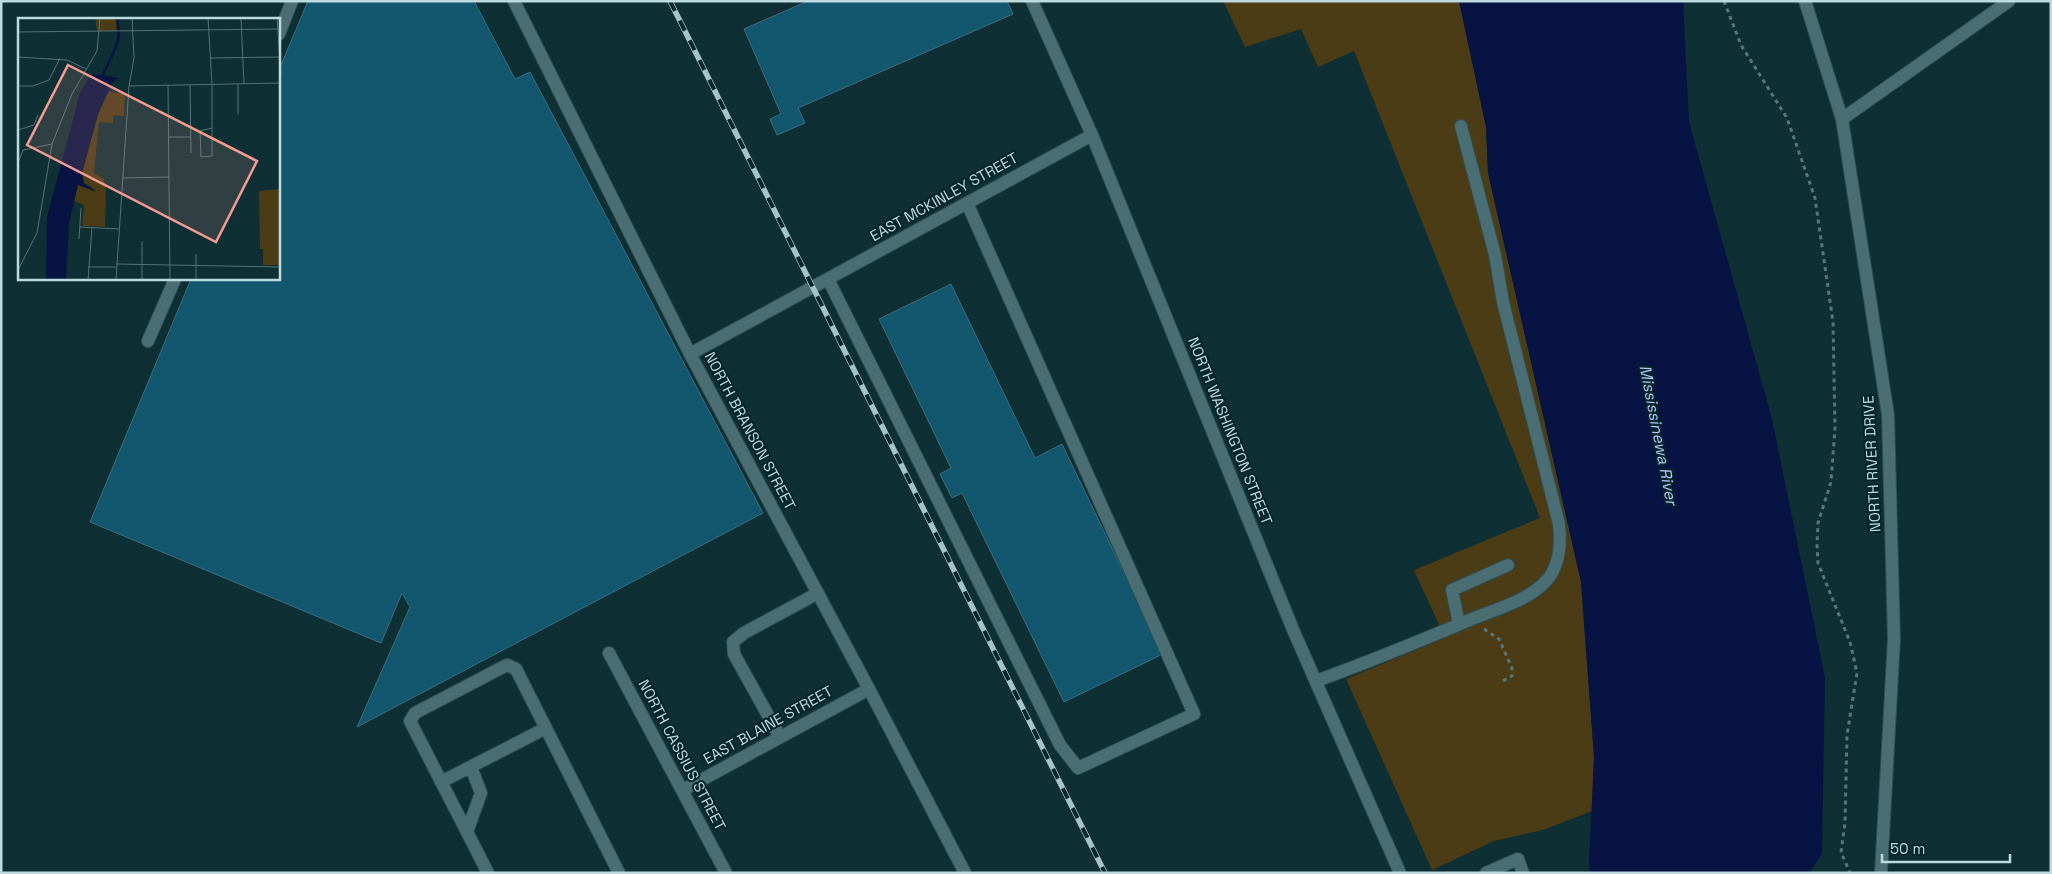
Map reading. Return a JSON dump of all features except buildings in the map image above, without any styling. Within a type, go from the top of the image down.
[{"type":"street","points":[[280,31],[292,1]]},
{"type":"street","name":"NORTH BRANSON STREET","points":[[514,1],[690,354],[965,873]]},
{"type":"street","name":"NORTH WASHINGTON STREET","points":[[1032,1],[1092,135],[1316,681],[1400,873]]},
{"type":"street","name":"NORTH RIVER DRIVE","points":[[1805,1],[1842,119],[1888,416],[1894,639],[1881,873]]},
{"type":"street","points":[[1842,119],[2009,1]]},
{"type":"street","points":[[1316,681],[1367,663],[1537,590],[1548,579],[1558,559],[1561,538],[1557,514],[1503,302],[1495,255],[1461,126]]},
{"type":"street","name":"EAST MCKINLEY STREET","points":[[690,354],[1092,135]]},
{"type":"street","points":[[828,279],[1060,745],[1078,768],[1194,714],[967,203]]},
{"type":"street","points":[[148,340],[176,280]]},
{"type":"street","points":[[1459,624],[1452,590],[1508,565]]},
{"type":"street","points":[[780,737],[734,654],[733,642],[744,632],[818,593]]},
{"type":"street","name":"NORTH CASSIUS STREET","points":[[609,653],[726,873]]},
{"type":"street","points":[[488,873],[410,721],[415,713],[507,664],[516,669],[619,873]]},
{"type":"street","name":"EAST BLAINE STREET","points":[[683,790],[869,689]]},
{"type":"street","points":[[441,782],[546,728]]},
{"type":"street","points":[[467,832],[481,793],[471,766]]},
{"type":"street","points":[[1486,873],[1518,859],[1523,873]]},
{"type":"path","points":[[1724,1],[1741,44],[1787,118],[1815,198],[1825,265],[1833,322],[1835,428],[1832,482],[1818,523],[1817,545],[1818,563],[1850,642],[1857,673],[1847,735],[1845,823],[1841,852],[1850,873]]},
{"type":"path","points":[[1471,619],[1498,639],[1512,668],[1512,676],[1501,682]]},
{"type":"shaded area","points":[[1223,1],[1459,1],[1486,127],[1488,173],[1581,582],[1594,757],[1592,811],[1543,830],[1494,841],[1432,870],[1346,679],[1445,638],[1414,570],[1540,518],[1354,51],[1318,67],[1301,29],[1245,47]]},
{"type":"water","name":"Mississinewa River","points":[[1459,1],[1683,1],[1689,122],[1772,419],[1825,678],[1822,854],[1809,873],[1590,873],[1594,757],[1581,582],[1488,173],[1486,127]]},
{"type":"railway","points":[[670,1],[1105,873]]}]
